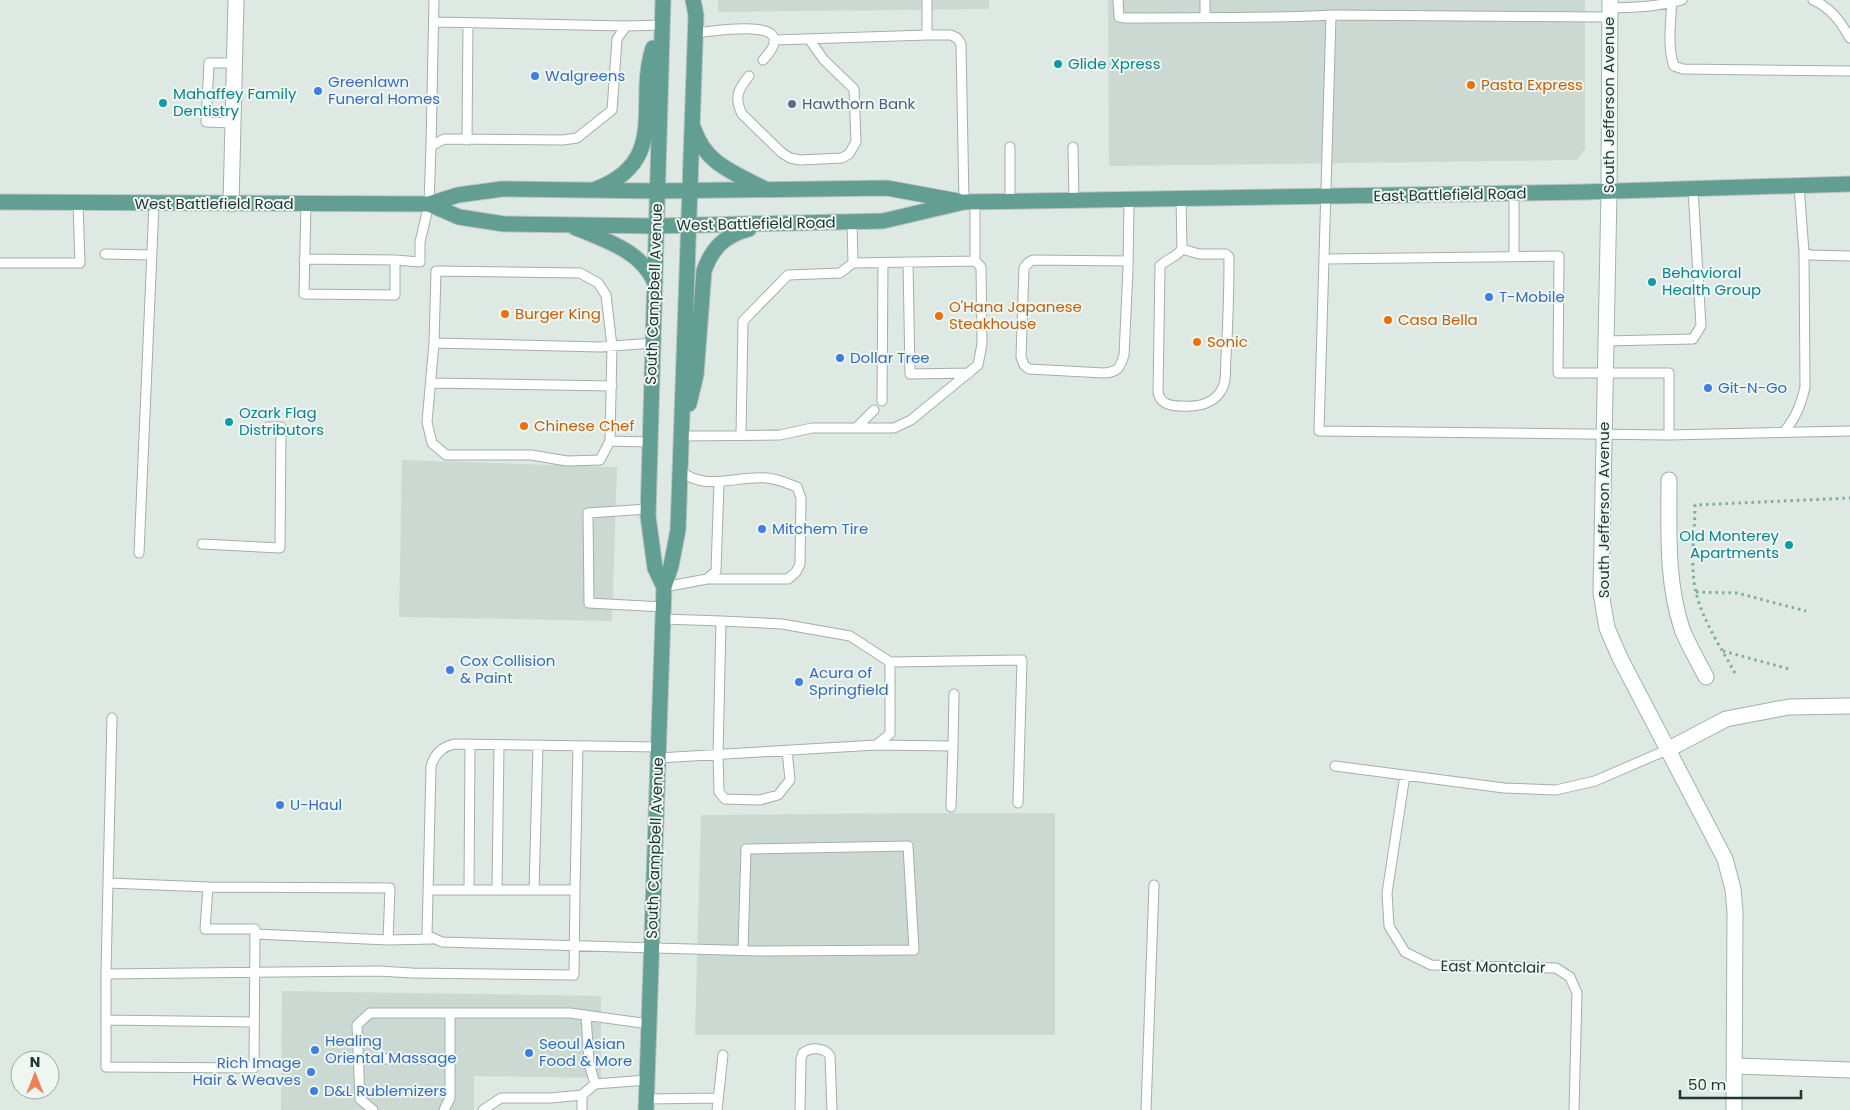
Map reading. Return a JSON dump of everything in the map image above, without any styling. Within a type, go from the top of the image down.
[{"type":"main road","name":"South Campbell Avenue","points":[[663,0],[648,509],[655,568],[664,587]]},
{"type":"main road","name":"South Campbell Avenue","points":[[646,1104],[664,587],[671,566],[678,530],[681,472],[696,14],[694,0]]},
{"type":"main road","points":[[593,190],[611,183],[621,176],[634,162],[643,146],[652,51],[661,25]]},
{"type":"main road","points":[[692,124],[697,141],[709,156],[729,170],[766,190]]},
{"type":"main road","name":"East Battlefield Road","points":[[1050,202],[1609,192],[1850,184]]},
{"type":"main road","name":"West Battlefield Road","points":[[0,202],[429,204],[458,195],[502,189],[689,191],[887,188],[970,202],[1050,202]]},
{"type":"main road","name":"West Battlefield Road","points":[[429,204],[460,217],[504,224],[656,226],[883,221],[970,202]]},
{"type":"main road","points":[[682,432],[696,375],[702,283],[707,262],[728,236],[765,224]]},
{"type":"main road","points":[[568,225],[624,249],[646,266],[655,283]]},
{"type":"street","points":[[232,204],[236,0]]},
{"type":"street","name":"South Jefferson Avenue","points":[[1610,8],[1609,192],[1601,593],[1607,628],[1620,658],[1725,859],[1733,889],[1735,912],[1734,1110]]},
{"type":"street","points":[[1669,480],[1668,562],[1673,594],[1683,630],[1706,677]]},
{"type":"street","points":[[1668,749],[1726,718],[1789,707],[1850,706]]},
{"type":"street","points":[[1735,1066],[1850,1070]]},
{"type":"lane","points":[[420,262],[420,242],[429,204],[434,0]]},
{"type":"lane","points":[[927,0],[927,35]]},
{"type":"lane","points":[[1118,0],[1118,13],[1121,18],[1205,16],[1280,18],[1651,7],[1682,0]]},
{"type":"lane","points":[[1205,0],[1205,16]]},
{"type":"lane","points":[[1813,0],[1830,10],[1843,25],[1850,38]]},
{"type":"lane","points":[[1672,2],[1671,48],[1674,66],[1683,69],[1850,70]]},
{"type":"lane","points":[[1331,15],[1319,431],[1669,435],[1850,431]]},
{"type":"lane","points":[[434,22],[661,25]]},
{"type":"lane","points":[[467,140],[468,23]]},
{"type":"lane","points":[[431,146],[444,139],[563,140],[577,138],[612,110],[617,39],[626,26]]},
{"type":"lane","points":[[695,33],[754,28],[768,31],[774,40],[771,52],[764,60]]},
{"type":"lane","points":[[682,432],[780,435],[812,428],[894,428],[911,420],[978,365],[982,344],[981,267],[975,261],[961,44],[957,38],[951,35],[774,40]]},
{"type":"lane","points":[[749,76],[740,87],[738,106],[742,114],[782,153],[790,158],[800,160],[842,158],[849,154],[856,142],[854,89],[824,60],[809,39]]},
{"type":"lane","points":[[233,123],[206,122],[209,63],[235,63]]},
{"type":"lane","points":[[1010,147],[1010,202]]},
{"type":"lane","points":[[1073,147],[1074,201]]},
{"type":"lane","points":[[1784,432],[1796,417],[1805,387],[1804,252],[1799,186]]},
{"type":"lane","points":[[1606,341],[1693,339],[1701,326],[1693,189]]},
{"type":"lane","points":[[1514,194],[1514,256]]},
{"type":"lane","points":[[1128,200],[1128,261],[1124,355],[1120,369],[1114,373],[1029,369],[1021,357],[1024,268],[1026,265],[1034,260],[1128,261]]},
{"type":"lane","points":[[1181,200],[1182,250],[1178,255],[1162,262],[1160,266],[1158,392],[1159,398],[1164,403],[1172,406],[1198,406],[1212,401],[1223,386],[1230,298],[1229,257],[1226,254],[1199,254],[1182,250]]},
{"type":"lane","points":[[0,263],[80,264],[78,203]]},
{"type":"lane","points":[[139,553],[154,204]]},
{"type":"lane","points":[[306,204],[304,294],[395,296],[395,260]]},
{"type":"lane","points":[[852,223],[852,263]]},
{"type":"lane","points":[[1804,252],[1810,255],[1850,256]]},
{"type":"lane","points":[[104,254],[152,255]]},
{"type":"lane","points":[[1324,259],[1559,256],[1558,373],[1668,373],[1669,435]]},
{"type":"lane","points":[[304,259],[420,262],[436,271],[580,273],[598,282],[606,295],[612,346],[610,441],[600,460],[568,461],[531,454],[446,454],[432,443],[427,422],[434,343],[436,271]]},
{"type":"lane","points":[[741,435],[743,321],[788,275],[840,273],[852,263],[975,261]]},
{"type":"lane","points":[[908,262],[910,374],[969,373]]},
{"type":"lane","points":[[882,401],[883,263]]},
{"type":"lane","points":[[434,343],[612,346],[653,343]]},
{"type":"lane","points":[[431,383],[612,386]]},
{"type":"lane","points":[[856,428],[874,410]]},
{"type":"lane","points":[[202,544],[280,548],[281,427],[268,427]]},
{"type":"lane","points":[[610,441],[650,442]]},
{"type":"lane","points":[[664,587],[707,579],[788,579],[796,572],[800,564],[801,498],[797,487],[768,478],[740,478],[719,482],[693,480],[681,472]]},
{"type":"lane","points":[[707,579],[716,572],[719,482]]},
{"type":"lane","points":[[648,509],[588,513],[589,603],[721,622],[782,624],[850,636],[890,662],[1022,660],[1018,803]]},
{"type":"lane","points":[[721,622],[719,792],[724,799],[760,800],[778,795],[790,780],[787,750]]},
{"type":"lane","points":[[876,745],[890,734],[890,662]]},
{"type":"lane","points":[[952,807],[954,694]]},
{"type":"lane","points":[[112,718],[106,974],[106,1067],[254,1068],[255,929],[205,929],[208,887]]},
{"type":"lane","points":[[432,939],[427,935],[431,767],[433,758],[447,746],[470,744],[578,746],[718,754],[876,745],[953,746]]},
{"type":"lane","points":[[469,890],[470,744]]},
{"type":"lane","points":[[497,890],[499,745]]},
{"type":"lane","points":[[534,890],[538,745]]},
{"type":"lane","points":[[106,974],[379,971],[574,975],[573,945],[576,890],[578,746]]},
{"type":"lane","points":[[1336,766],[1504,788],[1556,790],[1595,781],[1668,749]]},
{"type":"lane","name":"East Montclair","points":[[1404,775],[1387,894],[1389,926],[1405,952],[1431,965],[1556,968],[1570,977],[1577,993],[1574,1110]]},
{"type":"lane","points":[[255,934],[388,940],[432,939],[442,942],[744,950],[914,950],[908,846],[746,849],[744,950]]},
{"type":"lane","points":[[108,883],[208,887],[390,888],[388,940]]},
{"type":"lane","points":[[1146,1110],[1154,885]]},
{"type":"lane","points":[[428,890],[576,890]]},
{"type":"lane","points":[[373,1110],[360,1099],[358,1059],[357,1025],[370,1013],[570,1012],[649,1024]]},
{"type":"lane","points":[[444,1110],[450,1098],[450,1013]]},
{"type":"lane","points":[[586,1015],[589,1063],[595,1084]]},
{"type":"lane","points":[[106,1020],[254,1022]]},
{"type":"lane","points":[[800,1110],[801,1058],[803,1053],[808,1050],[821,1049],[827,1051],[830,1056],[832,1110]]},
{"type":"lane","points":[[717,1110],[723,1055]]},
{"type":"lane","points":[[358,1059],[450,1059]]},
{"type":"lane","points":[[483,1110],[501,1098],[551,1098],[582,1095],[595,1084],[647,1080]]},
{"type":"lane","points":[[582,1095],[582,1110]]},
{"type":"lane","points":[[646,1104],[718,1098]]},
{"type":"path","points":[[1735,672],[1705,616],[1696,592],[1694,569],[1695,505],[1850,498]]},
{"type":"path","points":[[1696,592],[1737,593],[1806,611]]},
{"type":"path","points":[[1723,650],[1789,668]]},
{"type":"shaded area","points":[[718,0],[989,0],[989,9],[718,12]]},
{"type":"shaded area","points":[[1108,0],[1585,0],[1585,149],[1577,160],[1109,166]]},
{"type":"shaded area","points":[[402,460],[617,467],[612,621],[399,617]]},
{"type":"shaded area","points":[[1055,813],[1055,1035],[695,1035],[701,815]]},
{"type":"shaded area","points":[[282,991],[601,996],[601,1078],[474,1076],[474,1110],[281,1110]]},
{"type":"place","name":"Glide Xpress","points":[[1058,64]]},
{"type":"place","name":"Walgreens","points":[[535,76]]},
{"type":"place","name":"Pasta Express","points":[[1471,85]]},
{"type":"place","name":"Greenlawn Funeral Homes","points":[[318,91]]},
{"type":"place","name":"Mahaffey Family Dentistry","points":[[163,103]]},
{"type":"place","name":"Hawthorn Bank","points":[[792,104]]},
{"type":"place","name":"Behavioral Health Group","points":[[1652,282]]},
{"type":"place","name":"T-Mobile","points":[[1489,297]]},
{"type":"place","name":"Burger King","points":[[505,314]]},
{"type":"place","name":"O'Hana Japanese Steakhouse","points":[[939,316]]},
{"type":"place","name":"Casa Bella","points":[[1388,320]]},
{"type":"place","name":"Sonic","points":[[1197,342]]},
{"type":"place","name":"Dollar Tree","points":[[840,358]]},
{"type":"place","name":"Git-N-Go","points":[[1708,388]]},
{"type":"place","name":"Ozark Flag Distributors","points":[[229,422]]},
{"type":"place","name":"Chinese Chef","points":[[524,426]]},
{"type":"place","name":"Mitchem Tire","points":[[762,529]]},
{"type":"place","name":"Old Monterey Apartments","points":[[1789,545]]},
{"type":"place","name":"Cox Collision & Paint","points":[[450,670]]},
{"type":"place","name":"Acura of Springfield","points":[[799,682]]},
{"type":"place","name":"U-Haul","points":[[280,805]]},
{"type":"place","name":"Healing Oriental Massage","points":[[315,1050]]},
{"type":"place","name":"Seoul Asian Food & More","points":[[529,1053]]},
{"type":"place","name":"Rich Image Hair & Weaves","points":[[311,1072]]},
{"type":"place","name":"D&L Rublemizers","points":[[314,1091]]}]
